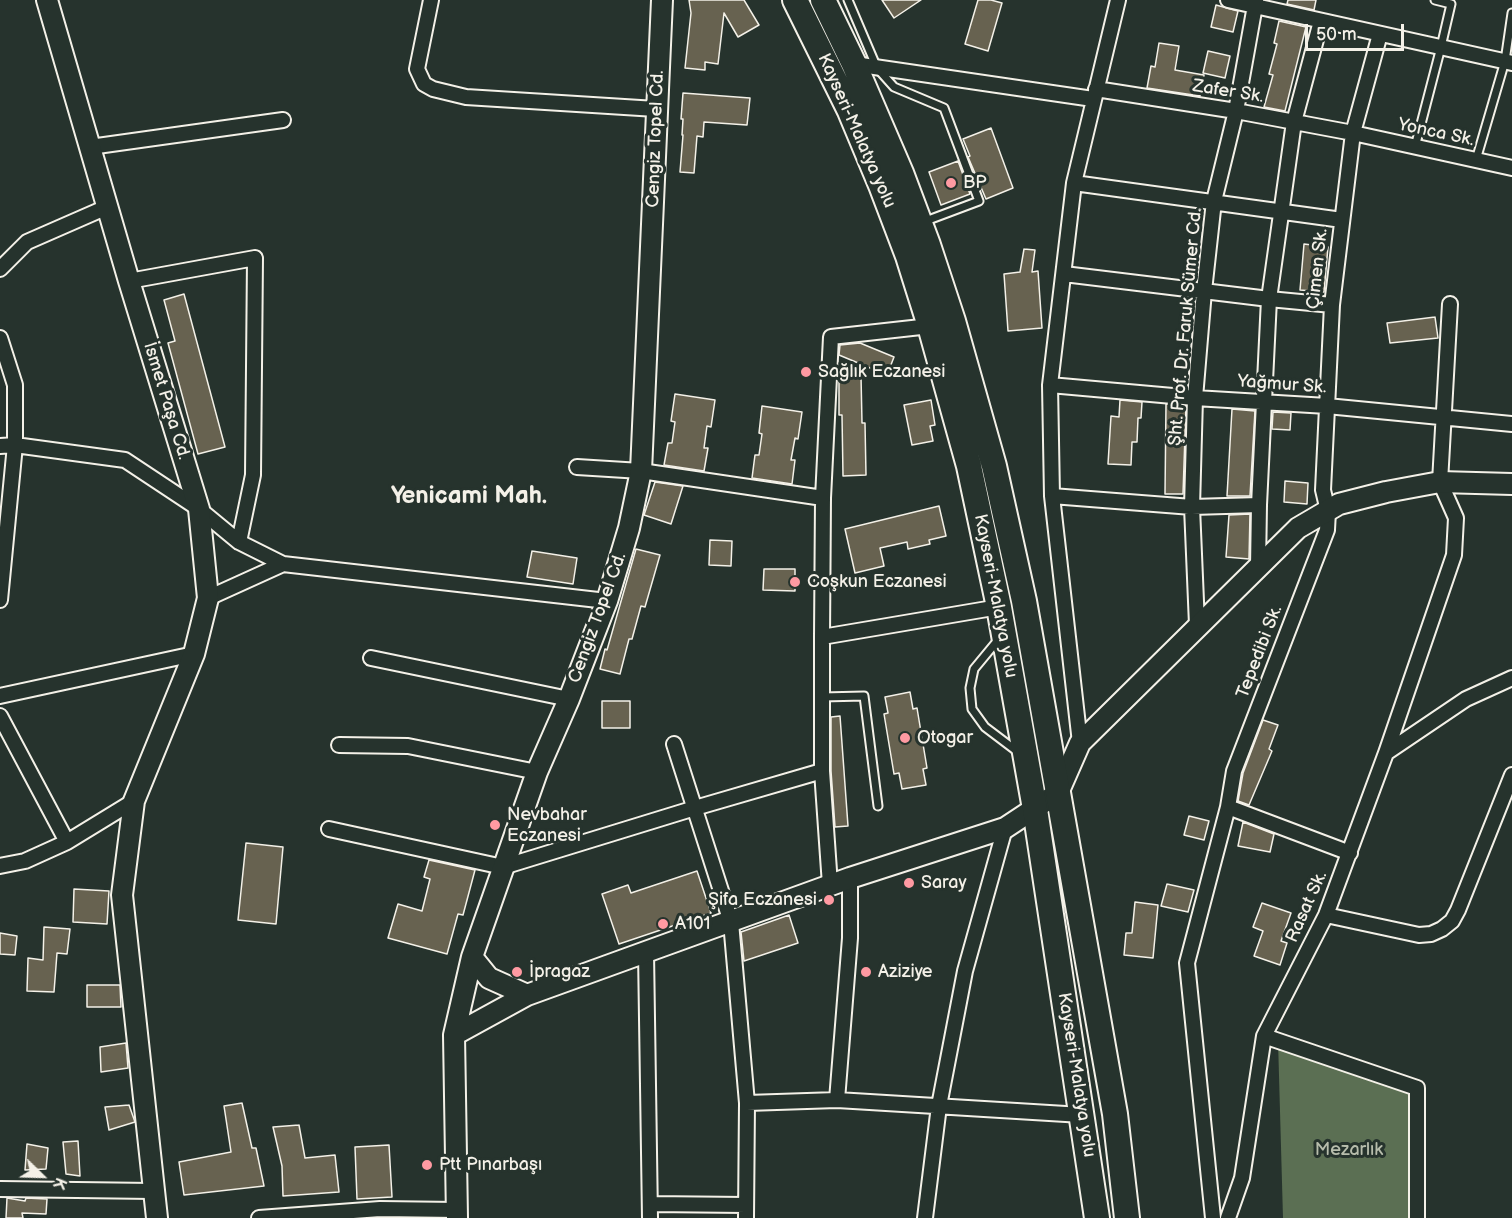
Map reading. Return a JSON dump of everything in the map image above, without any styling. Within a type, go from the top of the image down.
[{"type":"highway","name":"Kayseri-Malatya yolu","points":[[795,0],[850,111],[908,256],[969,466],[999,607],[1035,809],[1097,1218]]},
{"type":"highway","name":"Kayseri-Malatya yolu","points":[[823,0],[866,66],[953,321],[994,466],[1024,601],[1115,1114],[1127,1218]]},
{"type":"street","name":"İsmet Paşa Cd.","points":[[47,0],[129,281],[199,509],[208,598],[194,654],[134,801],[122,895],[153,1191],[158,1218]]},
{"type":"street","points":[[431,0],[417,69],[424,84],[433,89],[466,97],[656,109]]},
{"type":"street","name":"Cengiz Topel Cd.","points":[[457,1214],[454,1035],[472,957],[537,772],[569,699],[607,601],[629,528],[641,471],[662,0]]},
{"type":"street","points":[[1080,744],[1052,496],[1050,385],[1074,183],[1118,0]]},
{"type":"street","points":[[1228,0],[1256,3],[1321,21],[1508,62]]},
{"type":"street","name":"Şht. Prof. Dr. Faruk Sümer Cd.","points":[[1197,625],[1192,507],[1195,398],[1204,291],[1214,201],[1236,111],[1256,3]]},
{"type":"street","points":[[1258,567],[1269,299],[1294,122],[1321,21]]},
{"type":"street","name":"Çimen Sk.","points":[[1328,511],[1323,490],[1332,305],[1353,133],[1380,33]]},
{"type":"street","name":"Zafer Sk.","points":[[866,66],[1236,111],[1353,133]]},
{"type":"street","points":[[90,147],[283,120]]},
{"type":"street","name":"Yonca Sk.","points":[[1353,133],[1512,168]]},
{"type":"street","points":[[1074,183],[1342,220]]},
{"type":"street","points":[[0,269],[27,242],[107,207]]},
{"type":"street","points":[[129,281],[255,258],[253,475],[239,542]]},
{"type":"street","points":[[1064,274],[1332,305]]},
{"type":"street","points":[[1440,482],[1450,304]]},
{"type":"street","points":[[830,885],[822,771],[822,637],[824,498],[831,337],[930,326]]},
{"type":"street","points":[[0,339],[15,385],[15,445],[0,600]]},
{"type":"street","name":"Yağmur Sk.","points":[[1050,385],[1195,398],[1328,406],[1512,424]]},
{"type":"street","points":[[0,446],[15,445],[125,460],[199,509],[239,542],[283,564],[607,601]]},
{"type":"street","points":[[577,466],[641,471],[824,498]]},
{"type":"street","points":[[454,1035],[527,995],[850,878],[1005,828],[1058,793],[1080,744],[1197,625],[1298,528],[1340,504],[1386,492],[1440,482],[1512,484]]},
{"type":"street","name":"Rasat Sk.","points":[[1228,1218],[1242,1178],[1264,1036],[1326,915],[1386,753],[1454,555],[1456,518],[1440,482]]},
{"type":"street","points":[[1052,496],[1192,507],[1259,505]]},
{"type":"street","name":"Tepedibi Sk.","points":[[1213,1218],[1187,963],[1228,807],[1234,771],[1327,530],[1328,511]]},
{"type":"street","points":[[208,598],[283,564]]},
{"type":"street","points":[[822,637],[999,607]]},
{"type":"street","points":[[0,696],[194,654]]},
{"type":"street","points":[[371,658],[569,699]]},
{"type":"street","points":[[1386,753],[1466,699],[1512,678]]},
{"type":"street","points":[[0,716],[67,842]]},
{"type":"street","points":[[646,952],[650,1211],[746,1211],[747,1103],[731,922],[674,744]]},
{"type":"street","points":[[339,745],[408,746],[537,772]]},
{"type":"street","points":[[329,829],[503,867],[822,771]]},
{"type":"street","points":[[1326,915],[1419,935],[1431,934],[1452,921],[1512,775]]},
{"type":"street","points":[[0,866],[25,861],[67,842],[134,801]]},
{"type":"street","points":[[1228,807],[1350,853]]},
{"type":"street","points":[[925,1218],[939,1106],[965,971],[1005,828]]},
{"type":"street","points":[[837,1100],[850,938],[850,878]]},
{"type":"street","points":[[472,957],[489,978],[527,995]]},
{"type":"street","points":[[1264,1036],[1417,1088],[1417,1218]]},
{"type":"street","points":[[747,1103],[837,1100],[1082,1115]]},
{"type":"street","points":[[0,1190],[153,1191]]},
{"type":"street","points":[[260,1218],[457,1214]]},
{"type":"lane","points":[[848,0],[862,29],[866,66],[894,87],[944,108],[979,201],[920,223]]},
{"type":"lane","points":[[1415,147],[1451,4],[1435,0]]},
{"type":"lane","points":[[1476,160],[1508,62],[1512,13]]},
{"type":"lane","points":[[1004,633],[974,669],[970,688],[972,709],[985,728],[1026,758]]},
{"type":"lane","points":[[822,698],[864,696],[878,806]]},
{"type":"green space","name":"Mezarlık","points":[[1278,1040],[1417,1088],[1417,1218],[1283,1218]]},
{"type":"building","points":[[689,0],[744,0],[759,25],[738,37],[724,13],[718,64],[705,62],[705,70],[685,68],[691,13]]},
{"type":"building","points":[[882,0],[921,0],[894,18]]},
{"type":"building","points":[[978,0],[1002,3],[988,51],[965,44]]},
{"type":"building","points":[[1288,0],[1316,0],[1314,10],[1287,4]]},
{"type":"building","points":[[1216,5],[1238,11],[1233,32],[1211,27]]},
{"type":"building","points":[[1279,21],[1306,27],[1285,111],[1264,107],[1273,75],[1269,74],[1277,44],[1274,43]]},
{"type":"building","points":[[1159,43],[1179,46],[1175,70],[1204,75],[1200,96],[1147,88],[1151,66],[1155,67]]},
{"type":"building","points":[[1208,51],[1230,56],[1225,78],[1203,73]]},
{"type":"building","points":[[683,93],[750,98],[747,125],[704,122],[703,137],[697,136],[694,173],[680,172]]},
{"type":"building","points":[[991,128],[1013,188],[986,199],[963,139]]},
{"type":"building","points":[[958,161],[970,194],[941,205],[929,172]]},
{"type":"building","points":[[1304,244],[1328,247],[1324,292],[1300,290]]},
{"type":"building","points":[[1024,249],[1035,250],[1032,272],[1038,271],[1042,328],[1008,331],[1004,274],[1020,272]]},
{"type":"building","points":[[184,294],[225,447],[198,454],[168,343],[175,341],[164,300]]},
{"type":"building","points":[[1435,317],[1438,338],[1390,343],[1387,323]]},
{"type":"building","points":[[860,343],[894,357],[887,375],[839,355],[840,345]]},
{"type":"building","points":[[839,376],[861,376],[866,475],[843,476]]},
{"type":"building","points":[[675,394],[715,400],[711,427],[707,426],[704,448],[708,448],[704,471],[664,465],[668,443],[672,443],[675,422],[671,421]]},
{"type":"building","points":[[931,400],[935,425],[930,426],[933,441],[912,445],[904,405]]},
{"type":"building","points":[[1120,400],[1142,402],[1141,418],[1138,418],[1137,442],[1132,442],[1131,465],[1108,464],[1111,416],[1119,417]]},
{"type":"building","points":[[1166,404],[1186,406],[1183,494],[1165,494]]},
{"type":"building","points":[[762,406],[802,412],[798,439],[795,438],[791,460],[795,460],[792,484],[752,478],[755,455],[759,455],[762,434],[759,433]]},
{"type":"building","points":[[1232,409],[1255,411],[1250,496],[1227,496]]},
{"type":"building","points":[[1273,412],[1291,413],[1290,430],[1272,429]]},
{"type":"building","points":[[1285,481],[1308,483],[1307,504],[1284,502]]},
{"type":"building","points":[[655,482],[683,486],[671,524],[644,515]]},
{"type":"building","points":[[939,506],[946,536],[929,540],[930,544],[908,549],[907,542],[880,548],[884,566],[855,573],[845,529]]},
{"type":"building","points":[[1250,514],[1249,559],[1226,557],[1229,515]]},
{"type":"building","points":[[710,540],[732,541],[731,566],[709,565]]},
{"type":"building","points":[[636,549],[660,555],[645,607],[641,606],[632,639],[629,639],[620,674],[600,669]]},
{"type":"building","points":[[532,551],[577,558],[573,584],[527,577]]},
{"type":"building","points":[[764,569],[795,569],[795,591],[763,590]]},
{"type":"building","name":"Otogar","points":[[910,692],[913,709],[917,708],[927,768],[923,769],[926,785],[902,789],[899,773],[894,774],[884,714],[888,713],[885,697]]},
{"type":"building","points":[[602,701],[630,701],[630,728],[602,728]]},
{"type":"building","points":[[840,716],[848,826],[835,827],[831,771],[831,717]]},
{"type":"building","points":[[1263,720],[1278,725],[1269,749],[1272,751],[1249,805],[1238,801],[1243,773]]},
{"type":"building","points":[[1189,816],[1209,821],[1204,840],[1184,835]]},
{"type":"building","points":[[1243,822],[1274,834],[1270,852],[1238,846]]},
{"type":"building","points":[[246,843],[283,847],[276,924],[238,920]]},
{"type":"building","points":[[429,860],[475,870],[463,915],[458,914],[447,954],[388,938],[398,904],[422,911],[430,879],[424,877]]},
{"type":"building","points":[[697,871],[711,913],[619,944],[602,894],[628,885],[631,893]]},
{"type":"building","points":[[1167,884],[1194,890],[1188,912],[1161,906]]},
{"type":"building","points":[[74,889],[109,891],[107,924],[73,922]]},
{"type":"building","points":[[1135,902],[1158,905],[1153,958],[1124,955],[1126,933],[1132,933]]},
{"type":"building","points":[[1262,903],[1291,913],[1281,941],[1287,943],[1280,965],[1254,956],[1263,931],[1253,927]]},
{"type":"building","points":[[789,915],[798,943],[744,961],[741,932]]},
{"type":"building","points":[[44,927],[70,929],[67,954],[57,953],[54,992],[27,991],[28,958],[43,960]]},
{"type":"building","points":[[0,933],[17,936],[15,955],[0,954]]},
{"type":"building","points":[[87,985],[120,985],[121,1007],[87,1007]]},
{"type":"building","points":[[126,1043],[128,1068],[101,1072],[100,1047]]},
{"type":"building","points":[[242,1103],[252,1148],[256,1148],[264,1186],[184,1195],[179,1162],[231,1152],[224,1106]]},
{"type":"building","points":[[129,1105],[135,1122],[109,1130],[105,1107]]},
{"type":"building","points":[[299,1125],[305,1158],[335,1155],[339,1192],[283,1196],[282,1166],[273,1127]]},
{"type":"building","points":[[78,1141],[80,1176],[66,1174],[63,1142]]},
{"type":"building","points":[[27,1144],[48,1148],[46,1169],[25,1170]]},
{"type":"building","points":[[389,1145],[392,1197],[357,1199],[355,1147]]},
{"type":"building","points":[[7,1198],[25,1201],[26,1198],[47,1199],[46,1214],[22,1213],[23,1218],[6,1218]]},
{"type":"place","name":"BP","points":[[951,183]]},
{"type":"place","name":"Sağlık Eczanesi","points":[[806,372]]},
{"type":"place","name":"Coşkun Eczanesi","points":[[795,582]]},
{"type":"place","name":"Otogar","points":[[905,738]]},
{"type":"place","name":"Nevbahar Eczanesi","points":[[495,825]]},
{"type":"place","name":"Saray","points":[[909,883]]},
{"type":"place","name":"Şifa Eczanesi","points":[[829,900]]},
{"type":"place","name":"A101","points":[[663,924]]},
{"type":"place","name":"İpragaz","points":[[517,972]]},
{"type":"place","name":"Aziziye","points":[[866,972]]},
{"type":"place","name":"Ptt Pınarbaşı","points":[[427,1165]]},
{"type":"district","name":"Yenicami Mah.","points":[[469,497]]}]
